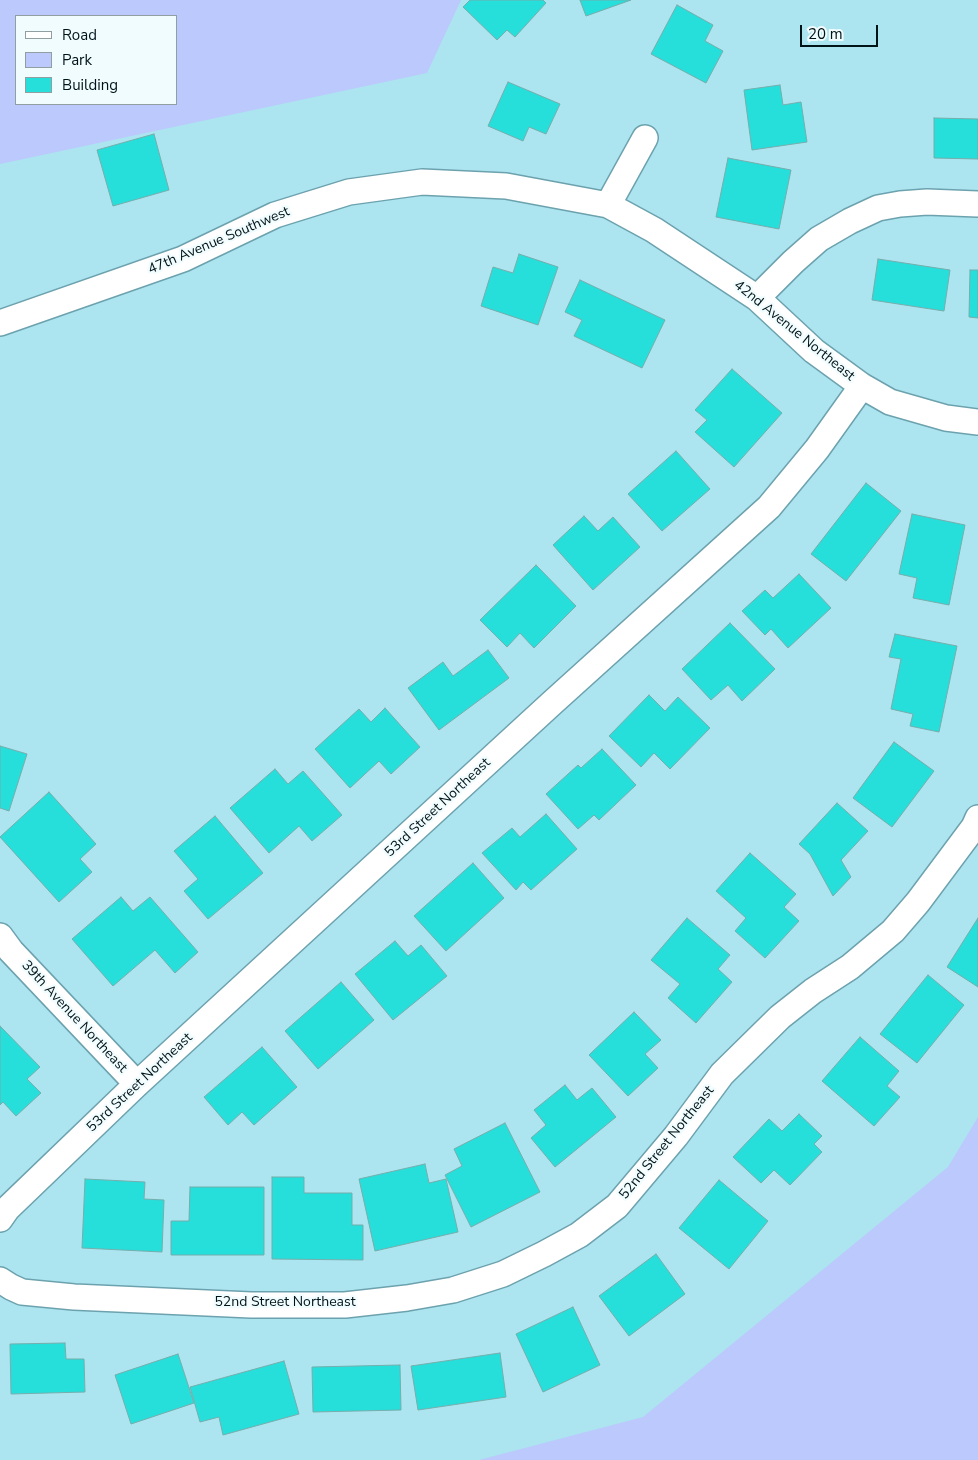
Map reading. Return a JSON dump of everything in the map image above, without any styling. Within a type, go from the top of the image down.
[{"type":"street","points":[[608,205],[645,138]]},
{"type":"street","name":"47th Avenue Southwest","points":[[0,323],[183,259],[275,215],[349,192],[422,182],[506,186],[608,205],[654,230],[723,274]]},
{"type":"street","points":[[757,298],[819,239],[850,221],[878,208],[927,202],[978,204]]},
{"type":"street","name":"42nd Avenue Northeast","points":[[723,274],[757,298],[814,351],[862,386],[890,402],[946,418],[978,422]]},
{"type":"street","name":"53rd Street Northeast","points":[[0,1219],[7,1209],[137,1084],[769,506],[817,449],[862,386]]},
{"type":"street","name":"52nd Street Northeast","points":[[0,1280],[22,1292],[74,1297],[251,1305],[345,1305],[407,1298],[453,1290],[503,1274],[579,1235],[617,1206],[676,1136],[722,1074],[780,1017],[813,991],[850,967],[893,931],[929,887],[974,827],[978,818]]},
{"type":"street","name":"39th Avenue Northeast","points":[[5,943],[137,1084]]},
{"type":"green space","points":[[0,0],[461,0],[427,73],[0,164]]},
{"type":"green space","points":[[978,1117],[978,1460],[479,1460],[643,1417],[948,1167]]},
{"type":"building","points":[[470,0],[543,0],[546,3],[515,37],[507,30],[497,40],[463,7]]},
{"type":"building","points":[[580,0],[631,0],[586,16]]},
{"type":"building","points":[[677,5],[713,25],[705,41],[723,51],[706,83],[651,54]]},
{"type":"building","points":[[508,82],[560,104],[546,134],[529,127],[523,141],[488,126]]},
{"type":"building","points":[[780,85],[783,105],[801,102],[807,142],[752,150],[744,90]]},
{"type":"building","points":[[934,118],[978,119],[978,159],[934,158]]},
{"type":"building","points":[[154,134],[169,190],[113,206],[97,150]]},
{"type":"building","points":[[728,158],[791,170],[779,229],[716,217]]},
{"type":"building","points":[[519,254],[558,267],[538,325],[481,306],[493,267],[513,273]]},
{"type":"building","points":[[878,259],[950,270],[944,311],[872,300]]},
{"type":"building","points":[[970,270],[978,270],[978,318],[969,317]]},
{"type":"building","points":[[580,280],[665,320],[642,368],[574,336],[582,320],[565,312]]},
{"type":"building","points":[[732,369],[782,413],[734,467],[695,432],[707,420],[695,410]]},
{"type":"building","points":[[676,451],[710,489],[662,531],[628,494]]},
{"type":"building","points":[[866,483],[901,511],[846,581],[811,554]]},
{"type":"building","points":[[912,514],[965,525],[949,605],[913,598],[917,578],[899,574]]},
{"type":"building","points":[[584,516],[598,531],[613,517],[640,547],[593,590],[553,545]]},
{"type":"building","points":[[536,565],[576,606],[534,648],[520,633],[507,647],[480,620]]},
{"type":"building","points":[[799,574],[831,608],[788,648],[771,629],[765,635],[742,611],[765,590],[773,598]]},
{"type":"building","points":[[730,623],[775,669],[742,701],[728,685],[711,700],[682,669]]},
{"type":"building","points":[[895,634],[957,646],[939,732],[910,726],[913,714],[891,709],[901,659],[889,657]]},
{"type":"building","points":[[488,650],[509,678],[439,730],[408,688],[443,662],[453,676]]},
{"type":"building","points":[[649,695],[665,711],[678,697],[710,728],[670,769],[654,753],[641,767],[609,736]]},
{"type":"building","points":[[385,708],[420,747],[391,774],[379,761],[350,788],[315,749],[359,709],[371,722]]},
{"type":"building","points":[[894,742],[934,771],[892,827],[853,798]]},
{"type":"building","points":[[0,746],[27,754],[9,811],[0,808]]},
{"type":"building","points":[[602,749],[636,785],[599,820],[594,815],[578,829],[546,794],[578,765],[581,768]]},
{"type":"building","points":[[275,769],[288,784],[303,771],[342,815],[312,841],[299,826],[269,853],[230,808]]},
{"type":"building","points":[[49,792],[96,844],[80,859],[92,872],[59,902],[0,837]]},
{"type":"building","points":[[837,803],[868,831],[841,860],[851,877],[833,896],[810,854],[799,844]]},
{"type":"building","points":[[546,814],[577,849],[531,890],[523,882],[516,890],[482,853],[512,828],[520,837]]},
{"type":"building","points":[[215,816],[263,873],[208,919],[184,891],[198,879],[174,851]]},
{"type":"building","points":[[750,853],[796,894],[784,907],[799,921],[765,958],[735,931],[746,918],[716,891]]},
{"type":"building","points":[[473,863],[504,898],[446,951],[414,916]]},
{"type":"building","points":[[121,897],[133,911],[150,897],[198,952],[175,973],[155,950],[113,986],[72,939]]},
{"type":"building","points":[[687,918],[730,955],[718,969],[732,982],[696,1023],[668,998],[680,984],[651,960]]},
{"type":"building","points":[[978,918],[978,987],[947,967]]},
{"type":"building","points":[[395,941],[408,956],[421,945],[447,976],[393,1020],[355,974]]},
{"type":"building","points":[[928,975],[964,1005],[917,1063],[880,1034]]},
{"type":"building","points":[[341,982],[374,1020],[318,1069],[285,1031]]},
{"type":"building","points":[[634,1012],[661,1040],[645,1054],[658,1068],[628,1096],[589,1055]]},
{"type":"building","points":[[0,1026],[40,1067],[27,1079],[41,1093],[16,1116],[3,1102],[0,1105]]},
{"type":"building","points":[[860,1037],[899,1071],[887,1086],[900,1097],[874,1126],[822,1081]]},
{"type":"building","points":[[262,1047],[297,1087],[254,1125],[242,1112],[228,1125],[204,1097]]},
{"type":"building","points":[[565,1085],[577,1100],[592,1088],[616,1117],[555,1167],[531,1138],[546,1125],[534,1110]]},
{"type":"building","points":[[799,1114],[822,1136],[814,1144],[822,1152],[790,1185],[774,1170],[761,1183],[733,1157],[769,1119],[782,1131]]},
{"type":"building","points":[[505,1123],[540,1192],[471,1227],[445,1175],[462,1166],[454,1149]]},
{"type":"building","points":[[425,1164],[429,1183],[446,1179],[458,1232],[375,1251],[359,1179]]},
{"type":"building","points":[[272,1177],[304,1177],[304,1193],[352,1193],[352,1225],[363,1225],[363,1260],[272,1259]]},
{"type":"building","points":[[85,1179],[145,1182],[144,1199],[164,1200],[162,1252],[82,1248]]},
{"type":"building","points":[[719,1180],[768,1221],[729,1269],[679,1228]]},
{"type":"building","points":[[190,1187],[264,1187],[264,1255],[171,1255],[171,1221],[189,1221]]},
{"type":"building","points":[[656,1254],[685,1294],[629,1336],[599,1296]]},
{"type":"building","points":[[573,1307],[600,1365],[543,1392],[516,1334]]},
{"type":"building","points":[[65,1343],[66,1359],[84,1359],[85,1392],[11,1394],[10,1344]]},
{"type":"building","points":[[500,1353],[506,1397],[418,1410],[411,1366]]},
{"type":"building","points":[[178,1354],[194,1403],[131,1424],[115,1375]]},
{"type":"building","points":[[284,1361],[299,1414],[223,1435],[219,1417],[200,1422],[190,1387]]},
{"type":"building","points":[[400,1365],[401,1410],[313,1412],[312,1367]]}]
